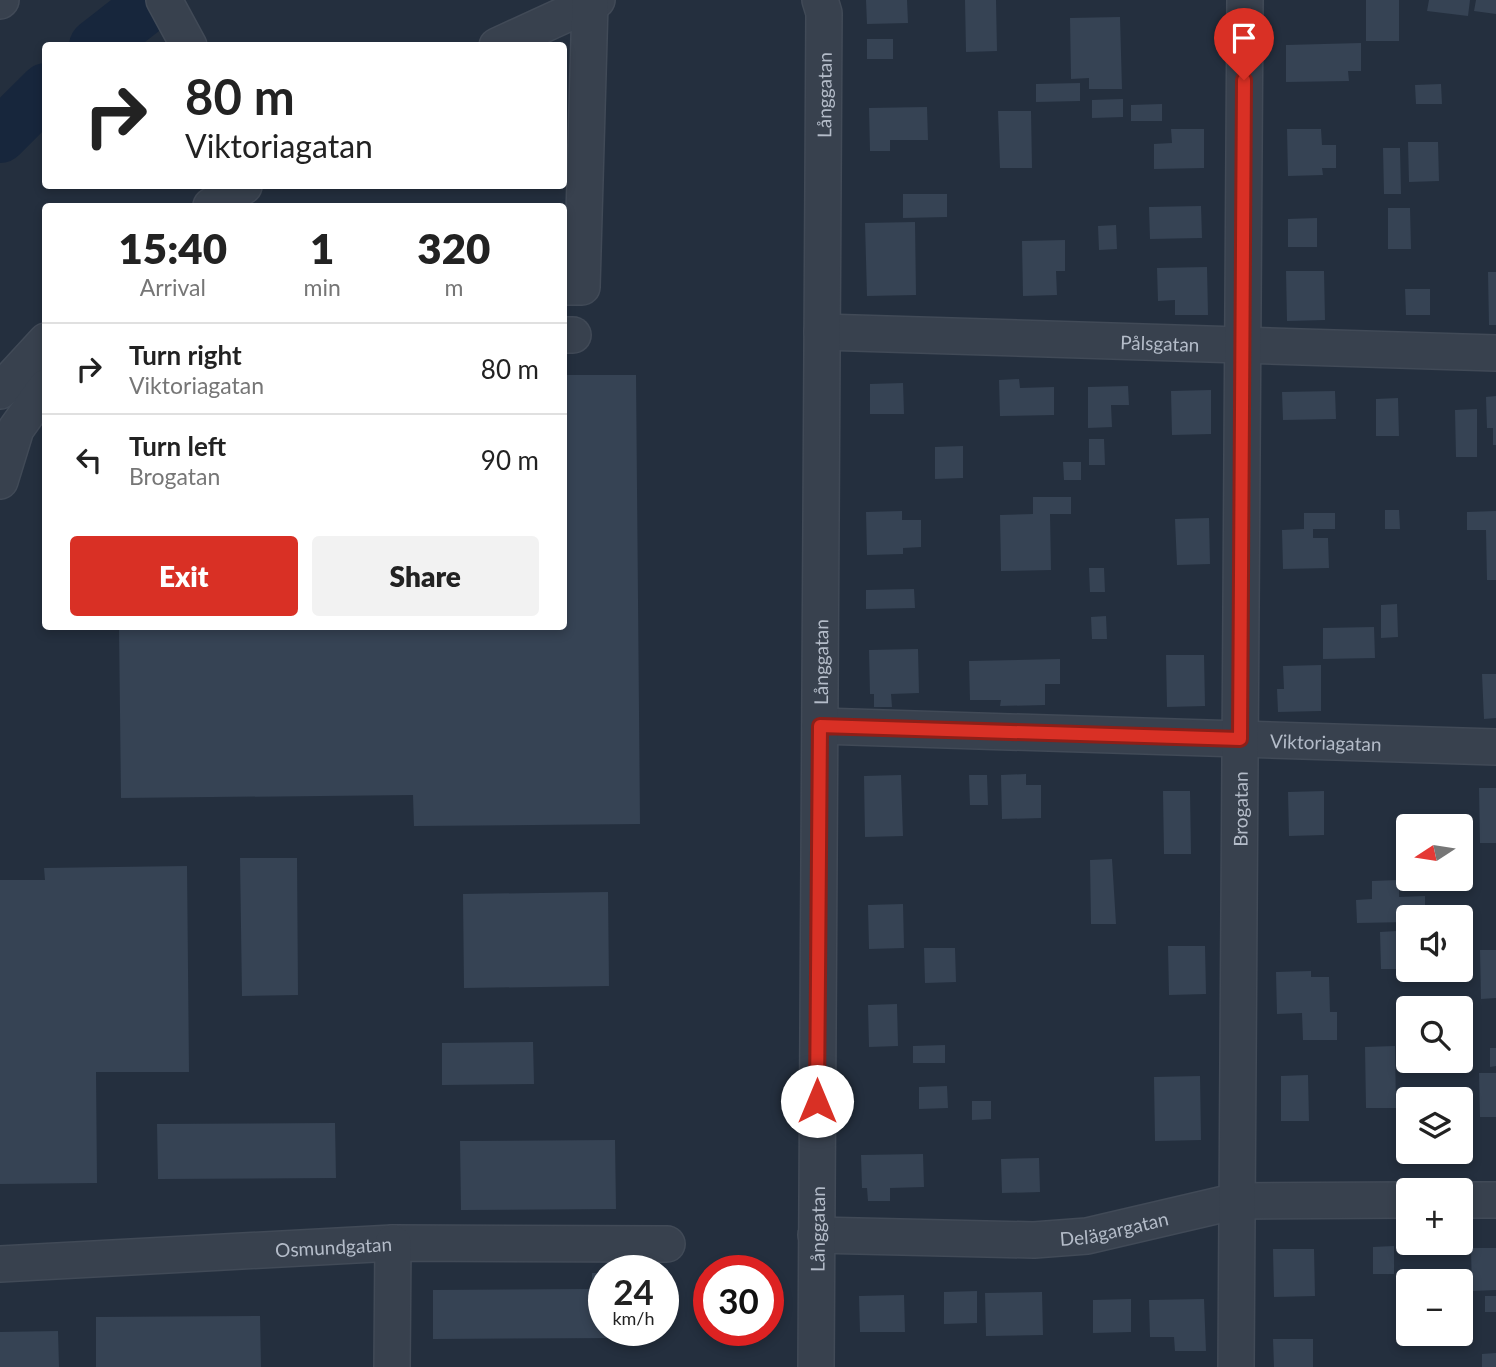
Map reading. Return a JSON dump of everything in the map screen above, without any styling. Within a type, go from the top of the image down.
[{"type":"street","points":[[164,0],[187,42]]},
{"type":"street","name":"Långgatan","points":[[816,1367],[824,13],[820,0]]},
{"type":"street","name":"Brogatan","points":[[1236,1367],[1245,0]]},
{"type":"street","points":[[506,42],[594,1],[582,287],[567,287]]},
{"type":"street","points":[[216,203],[239,189]]},
{"type":"street","name":"Pålsgatan","points":[[822,332],[1496,353]]},
{"type":"street","points":[[0,391],[42,345]]},
{"type":"street","points":[[0,481],[16,429],[42,393]]},
{"type":"street","name":"Viktoriagatan","points":[[820,726],[1496,747]]},
{"type":"street","name":"Delägargatan","points":[[816,1235],[1034,1240],[1087,1236],[1237,1201],[1396,1199]]},
{"type":"street","points":[[1473,1200],[1496,1200]]},
{"type":"street","points":[[392,1367],[393,1243]]},
{"type":"street","name":"Osmundgatan","points":[[0,1264],[393,1243],[667,1244]]},
{"type":"building","points":[[866,0],[907,0],[908,23],[867,24]]},
{"type":"building","points":[[965,0],[996,0],[997,51],[966,52]]},
{"type":"building","points":[[1366,0],[1399,0],[1399,41],[1366,41]]},
{"type":"building","points":[[1429,0],[1470,0],[1468,16],[1427,11]]},
{"type":"building","points":[[1476,0],[1496,0],[1496,14],[1474,11]]},
{"type":"building","points":[[1120,17],[1122,89],[1089,89],[1089,78],[1071,79],[1070,18]]},
{"type":"building","points":[[867,39],[893,39],[893,59],[867,59]]},
{"type":"building","points":[[1361,43],[1361,71],[1348,71],[1349,81],[1286,82],[1286,45]]},
{"type":"building","points":[[1080,83],[1080,101],[1036,102],[1036,84]]},
{"type":"building","points":[[1441,84],[1442,104],[1416,104],[1415,85]]},
{"type":"building","points":[[1123,99],[1123,117],[1092,118],[1092,100]]},
{"type":"building","points":[[1162,104],[1162,121],[1131,121],[1131,105]]},
{"type":"building","points":[[927,107],[928,140],[890,140],[890,151],[870,151],[869,108]]},
{"type":"building","points":[[998,111],[1031,111],[1032,168],[1000,168]]},
{"type":"building","points":[[1171,129],[1204,129],[1204,168],[1154,169],[1154,144],[1172,143]]},
{"type":"building","points":[[1287,129],[1321,129],[1322,145],[1336,145],[1336,168],[1322,168],[1323,175],[1288,176]]},
{"type":"building","points":[[1408,142],[1438,142],[1439,181],[1409,182]]},
{"type":"building","points":[[1383,148],[1400,148],[1401,194],[1384,194]]},
{"type":"building","points":[[903,194],[947,194],[947,217],[903,218]]},
{"type":"building","points":[[1201,206],[1202,238],[1150,239],[1149,207]]},
{"type":"building","points":[[1388,208],[1410,208],[1411,249],[1388,249]]},
{"type":"building","points":[[1317,218],[1317,247],[1288,247],[1288,219]]},
{"type":"building","points":[[915,222],[916,295],[867,296],[865,223]]},
{"type":"building","points":[[1116,225],[1117,249],[1099,250],[1098,226]]},
{"type":"building","points":[[1065,240],[1065,271],[1056,271],[1057,295],[1023,296],[1022,241]]},
{"type":"building","points":[[1207,267],[1208,315],[1175,315],[1175,300],[1158,301],[1157,268]]},
{"type":"building","points":[[1286,271],[1324,271],[1325,320],[1287,321]]},
{"type":"building","points":[[1488,272],[1496,272],[1496,325],[1489,325]]},
{"type":"building","points":[[1405,289],[1430,289],[1430,315],[1406,315]]},
{"type":"building","points":[[567,375],[636,375],[640,824],[414,826],[413,795],[121,798],[119,630],[567,630]]},
{"type":"building","points":[[1019,379],[1020,388],[1054,387],[1054,415],[1000,416],[999,380]]},
{"type":"building","points":[[903,383],[904,414],[870,414],[870,384]]},
{"type":"building","points":[[1128,386],[1129,405],[1111,405],[1112,427],[1088,428],[1088,387]]},
{"type":"building","points":[[1211,390],[1211,434],[1172,435],[1171,391]]},
{"type":"building","points":[[1335,391],[1336,419],[1283,420],[1282,392]]},
{"type":"building","points":[[1496,396],[1496,445],[1493,445],[1493,428],[1487,428],[1486,397]]},
{"type":"building","points":[[1398,398],[1399,436],[1376,436],[1376,399]]},
{"type":"building","points":[[1477,409],[1477,457],[1456,457],[1455,410]]},
{"type":"building","points":[[1089,439],[1104,439],[1105,465],[1089,465]]},
{"type":"building","points":[[963,446],[963,478],[935,479],[935,447]]},
{"type":"building","points":[[1063,462],[1081,462],[1081,480],[1064,480]]},
{"type":"building","points":[[1033,497],[1071,497],[1071,514],[1050,514],[1051,570],[1001,571],[1000,515],[1033,514]]},
{"type":"building","points":[[1385,510],[1399,510],[1400,529],[1385,529]]},
{"type":"building","points":[[902,511],[902,520],[921,520],[921,547],[903,548],[903,554],[867,555],[866,512]]},
{"type":"building","points":[[1496,511],[1496,580],[1487,580],[1486,530],[1467,530],[1467,512]]},
{"type":"building","points":[[1304,513],[1335,513],[1335,529],[1313,529],[1313,538],[1328,538],[1329,568],[1283,569],[1282,530],[1304,529]]},
{"type":"building","points":[[1209,518],[1210,564],[1177,565],[1175,519]]},
{"type":"building","points":[[1089,568],[1104,568],[1105,592],[1090,592]]},
{"type":"building","points":[[914,589],[915,608],[866,609],[866,590]]},
{"type":"building","points":[[1397,604],[1398,637],[1381,638],[1381,605]]},
{"type":"building","points":[[1106,616],[1107,639],[1092,639],[1091,617]]},
{"type":"building","points":[[1374,627],[1375,658],[1323,659],[1323,628]]},
{"type":"building","points":[[918,649],[919,693],[891,694],[892,707],[874,707],[874,694],[870,694],[869,650]]},
{"type":"building","points":[[1166,655],[1204,655],[1205,706],[1167,707]]},
{"type":"building","points":[[1060,659],[1060,684],[1045,684],[1045,705],[1000,706],[1001,700],[970,700],[969,661]]},
{"type":"building","points":[[1321,665],[1321,711],[1278,712],[1277,689],[1284,689],[1283,666]]},
{"type":"building","points":[[1482,674],[1496,674],[1496,718],[1484,719]]},
{"type":"building","points":[[1026,774],[1026,785],[1041,785],[1041,818],[1002,819],[1001,775]]},
{"type":"building","points":[[901,775],[903,836],[865,837],[864,776]]},
{"type":"building","points":[[969,775],[987,775],[988,805],[970,805]]},
{"type":"building","points":[[1479,788],[1496,788],[1496,843],[1480,843]]},
{"type":"building","points":[[1163,791],[1190,791],[1191,854],[1164,854]]},
{"type":"building","points":[[1324,791],[1324,835],[1289,836],[1288,792]]},
{"type":"building","points":[[240,858],[297,858],[298,995],[242,996]]},
{"type":"building","points":[[1112,859],[1116,924],[1091,924],[1090,860]]},
{"type":"building","points":[[187,866],[189,1072],[96,1072],[97,1183],[0,1184],[0,880],[45,880],[44,868]]},
{"type":"building","points":[[1396,880],[1399,897],[1425,896],[1425,905],[1396,905],[1396,922],[1357,923],[1356,900],[1372,899],[1372,881]]},
{"type":"building","points":[[608,892],[609,986],[464,988],[463,894]]},
{"type":"building","points":[[903,904],[904,948],[869,949],[868,905]]},
{"type":"building","points":[[1396,931],[1396,969],[1381,969],[1380,932]]},
{"type":"building","points":[[1168,946],[1205,946],[1206,994],[1169,995]]},
{"type":"building","points":[[924,948],[955,948],[956,982],[925,983]]},
{"type":"building","points":[[1480,950],[1496,950],[1496,998],[1481,999]]},
{"type":"building","points":[[1311,971],[1311,977],[1329,977],[1330,1012],[1337,1012],[1337,1040],[1303,1040],[1302,1013],[1277,1014],[1276,972]]},
{"type":"building","points":[[897,1004],[898,1046],[869,1047],[868,1005]]},
{"type":"building","points":[[533,1042],[534,1084],[442,1085],[442,1043]]},
{"type":"building","points":[[945,1045],[945,1063],[913,1063],[913,1046]]},
{"type":"building","points":[[1395,1046],[1396,1108],[1366,1108],[1365,1047]]},
{"type":"building","points":[[1490,1048],[1496,1048],[1496,1066],[1490,1067]]},
{"type":"building","points":[[1479,1073],[1496,1073],[1496,1117],[1480,1117]]},
{"type":"building","points":[[1308,1075],[1309,1121],[1281,1121],[1281,1076]]},
{"type":"building","points":[[1200,1076],[1201,1140],[1155,1141],[1154,1077]]},
{"type":"building","points":[[947,1086],[948,1108],[919,1109],[919,1087]]},
{"type":"building","points":[[972,1101],[991,1101],[991,1119],[972,1120]]},
{"type":"building","points":[[335,1123],[336,1178],[158,1179],[157,1124]]},
{"type":"building","points":[[615,1140],[616,1209],[461,1210],[460,1141]]},
{"type":"building","points":[[923,1154],[924,1187],[890,1188],[890,1201],[868,1201],[867,1188],[862,1188],[861,1155]]},
{"type":"building","points":[[1039,1158],[1040,1192],[1002,1193],[1001,1159]]},
{"type":"building","points":[[1394,1246],[1394,1274],[1373,1274],[1373,1247]]},
{"type":"building","points":[[1473,1248],[1496,1248],[1496,1290],[1473,1291]]},
{"type":"building","points":[[1273,1249],[1314,1249],[1315,1296],[1274,1297]]},
{"type":"building","points":[[588,1289],[588,1338],[433,1339],[433,1290]]},
{"type":"building","points":[[977,1291],[977,1323],[944,1324],[944,1292]]},
{"type":"building","points":[[1042,1292],[1043,1335],[986,1336],[985,1293]]},
{"type":"building","points":[[904,1295],[905,1332],[860,1332],[859,1296]]},
{"type":"building","points":[[1485,1296],[1496,1296],[1496,1312],[1485,1312]]},
{"type":"building","points":[[1131,1299],[1131,1332],[1093,1333],[1093,1300]]},
{"type":"building","points":[[1204,1299],[1206,1351],[1175,1351],[1174,1337],[1150,1337],[1149,1300]]},
{"type":"building","points":[[260,1316],[261,1367],[96,1367],[96,1317]]},
{"type":"building","points":[[58,1331],[59,1367],[0,1367],[0,1332]]},
{"type":"building","points":[[1273,1339],[1313,1339],[1313,1367],[1274,1367]]},
{"type":"building","points":[[1496,1353],[1496,1367],[1482,1367],[1482,1354]]},
{"type":"waterway","points":[[101,42],[155,0]]},
{"type":"waterway","points":[[0,136],[42,94]]},
{"type":"route","points":[[817,1101],[820,726],[1240,739],[1244,80]]}]
